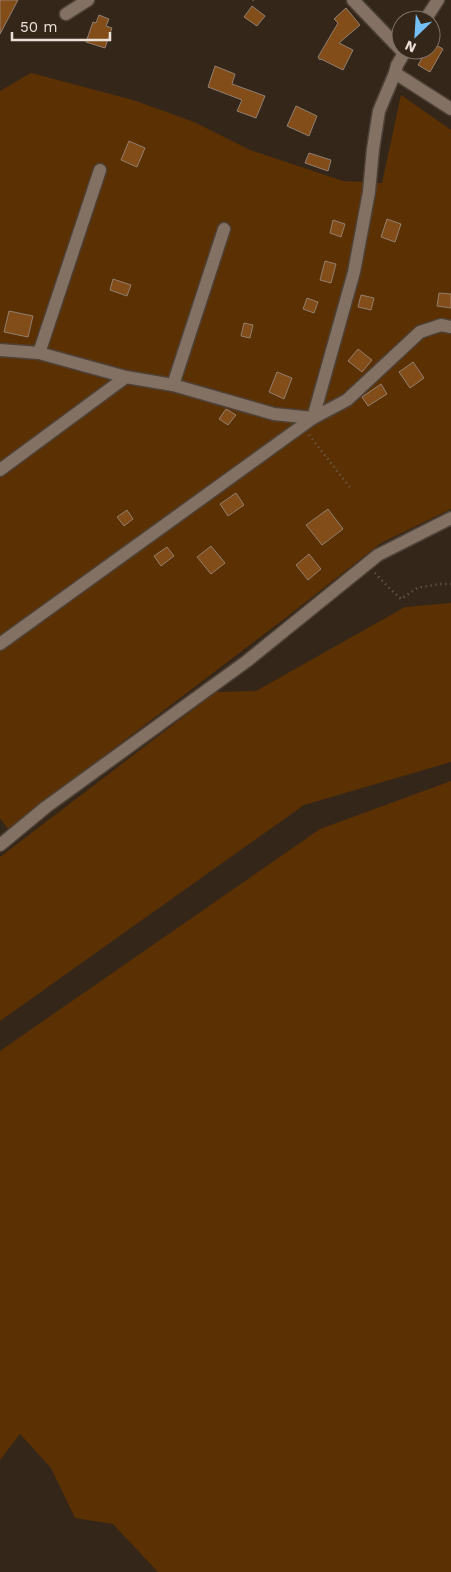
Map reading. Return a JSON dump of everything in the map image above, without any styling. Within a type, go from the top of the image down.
[{"type":"street","points":[[66,14],[88,0]]},
{"type":"street","points":[[353,0],[391,39]]},
{"type":"street","points":[[313,418],[354,272],[369,192],[372,149],[379,111],[396,74],[399,60]]},
{"type":"street","points":[[396,74],[451,109]]},
{"type":"street","points":[[39,353],[100,170]]},
{"type":"street","points":[[172,384],[224,229]]},
{"type":"street","points":[[0,644],[313,418],[347,400],[420,332],[440,325],[451,327]]},
{"type":"street","points":[[0,350],[39,353],[126,377],[172,384],[274,414],[313,418]]},
{"type":"street","points":[[0,470],[126,377]]},
{"type":"street","points":[[0,845],[46,807],[247,661],[378,555],[451,518]]},
{"type":"path","points":[[302,426],[352,490]]},
{"type":"path","points":[[367,565],[401,599],[417,588],[451,584]]},
{"type":"shaded area","points":[[31,73],[133,100],[194,122],[250,150],[343,181],[382,183],[401,95],[451,130],[451,509],[381,543],[8,829],[0,818],[0,91]]},
{"type":"shaded area","points":[[451,603],[451,762],[304,805],[0,1021],[0,857],[216,692],[256,691],[405,607]]},
{"type":"shaded area","points":[[451,781],[451,1572],[158,1572],[113,1524],[75,1518],[51,1468],[20,1434],[0,1460],[0,1051],[320,829]]},
{"type":"building","points":[[0,0],[18,0],[0,34]]},
{"type":"building","points":[[252,6],[265,16],[257,26],[244,17]]},
{"type":"building","points":[[346,8],[360,25],[339,43],[353,50],[343,70],[320,60],[318,57],[338,23],[334,19]]},
{"type":"building","points":[[99,15],[109,19],[106,26],[112,28],[105,48],[86,42],[93,22],[96,23]]},
{"type":"building","points":[[421,60],[437,60],[430,72],[418,65]]},
{"type":"building","points":[[215,66],[235,74],[232,84],[265,96],[256,118],[237,111],[242,100],[208,87]]},
{"type":"building","points":[[296,106],[317,116],[309,136],[287,126]]},
{"type":"building","points":[[129,141],[145,148],[137,167],[121,160]]},
{"type":"building","points":[[309,153],[331,160],[328,171],[305,163]]},
{"type":"building","points":[[387,219],[401,224],[395,242],[381,237]]},
{"type":"building","points":[[333,220],[345,224],[341,237],[330,233]]},
{"type":"building","points":[[325,261],[336,264],[331,283],[320,280]]},
{"type":"building","points":[[113,279],[131,285],[127,296],[110,290]]},
{"type":"building","points":[[439,293],[451,294],[451,308],[437,306]]},
{"type":"building","points":[[361,295],[374,298],[371,310],[358,307]]},
{"type":"building","points":[[307,298],[318,302],[314,313],[303,309]]},
{"type":"building","points":[[9,311],[33,316],[28,337],[4,332]]},
{"type":"building","points":[[244,323],[253,325],[250,338],[241,336]]},
{"type":"building","points":[[358,349],[372,360],[362,372],[348,361]]},
{"type":"building","points":[[413,362],[424,378],[410,388],[399,372]]},
{"type":"building","points":[[277,372],[292,378],[284,399],[269,392]]},
{"type":"building","points":[[381,384],[387,394],[368,406],[362,397]]},
{"type":"building","points":[[226,409],[236,415],[228,425],[219,419]]},
{"type":"building","points":[[236,493],[244,505],[228,516],[220,504]]},
{"type":"building","points":[[328,509],[343,529],[322,545],[306,525]]},
{"type":"building","points":[[127,510],[133,519],[124,526],[117,517]]},
{"type":"building","points":[[211,546],[225,563],[211,574],[197,557]]},
{"type":"building","points":[[167,547],[174,556],[161,566],[154,556]]},
{"type":"building","points":[[309,554],[321,569],[308,580],[296,565]]}]
